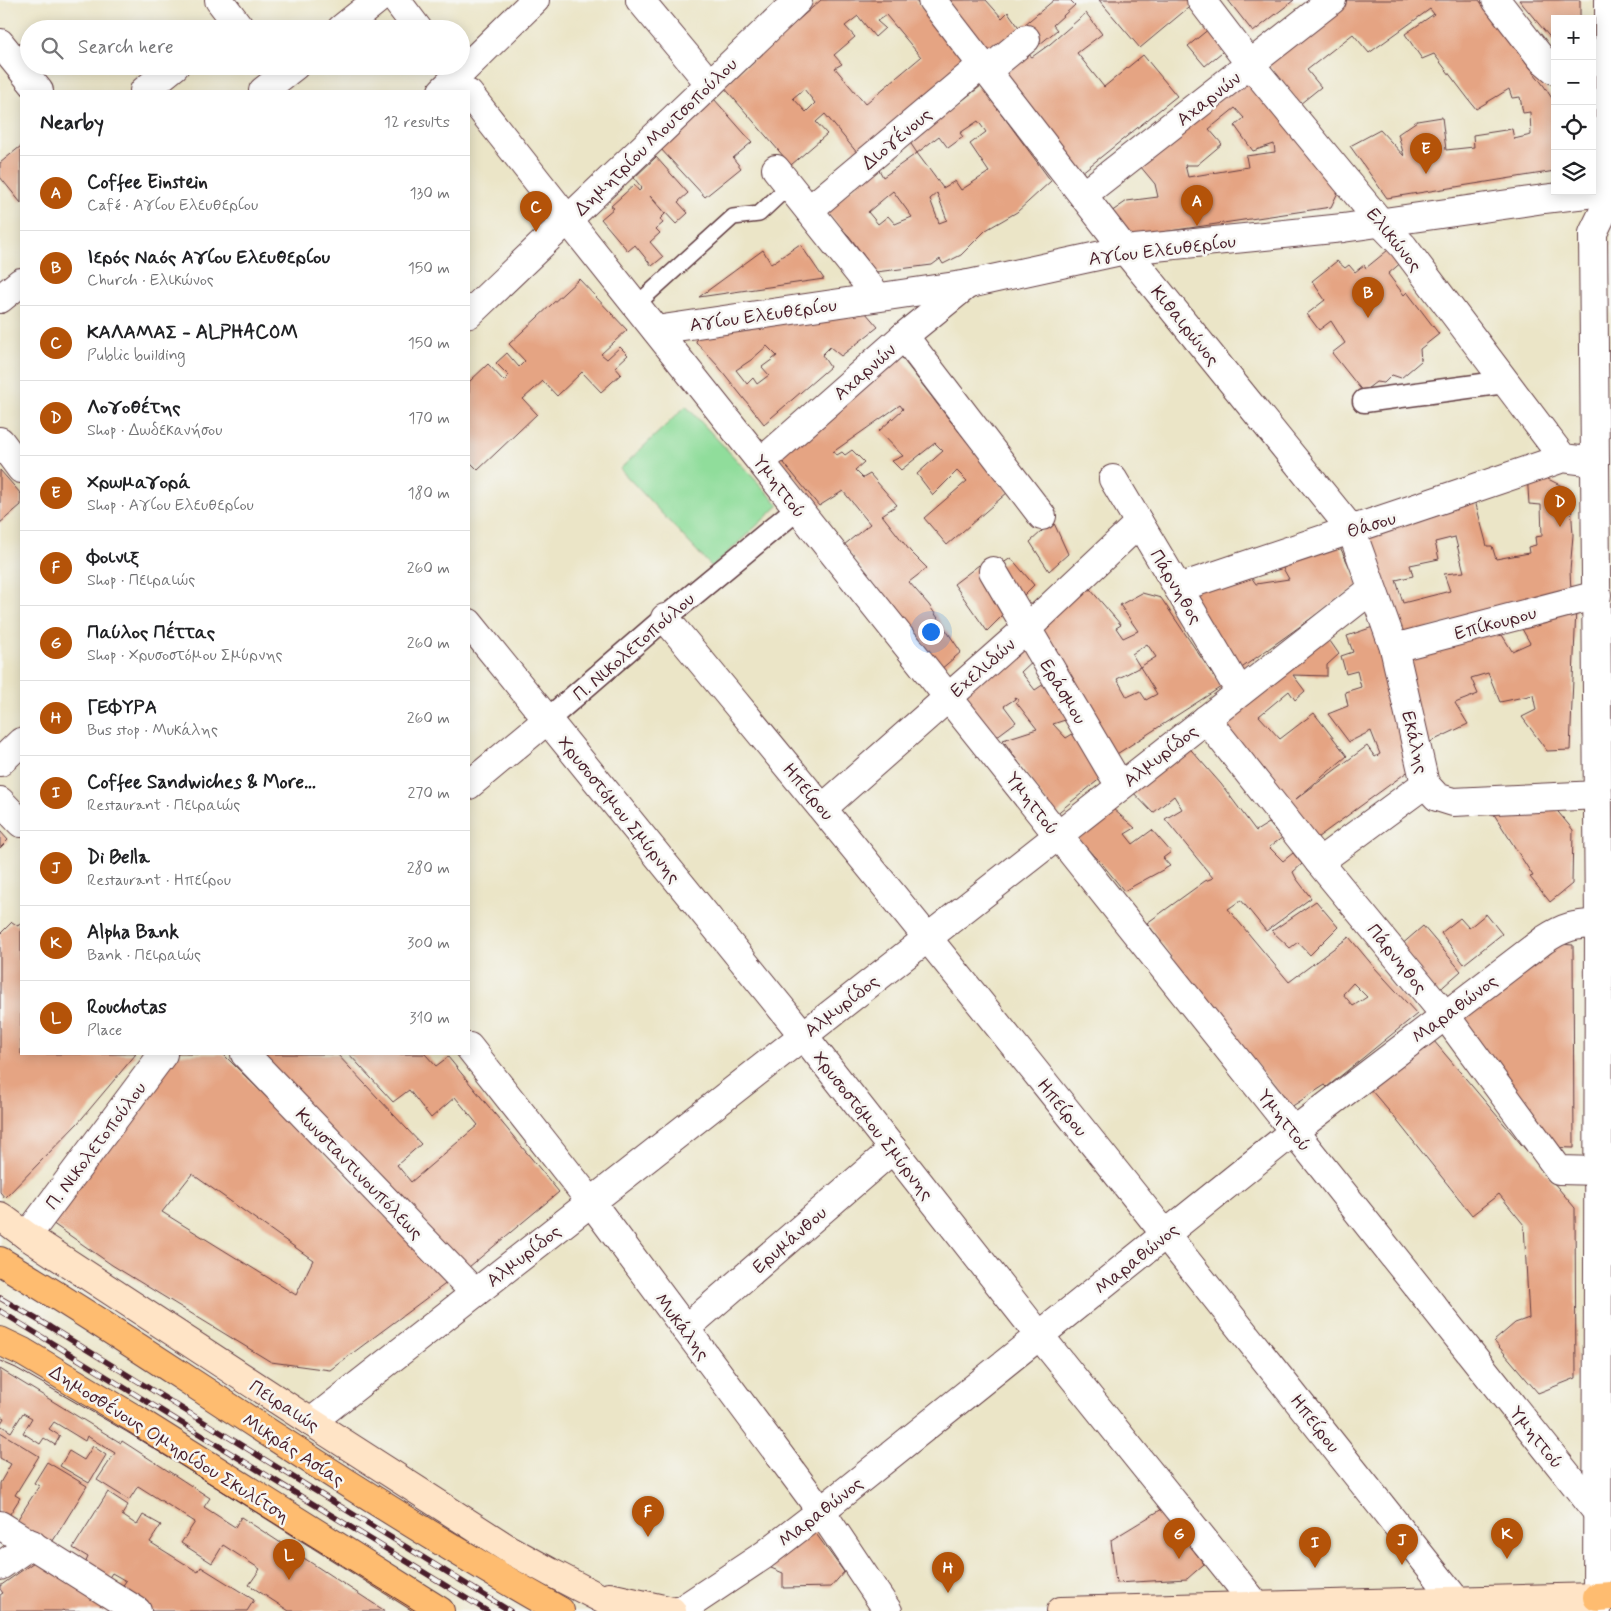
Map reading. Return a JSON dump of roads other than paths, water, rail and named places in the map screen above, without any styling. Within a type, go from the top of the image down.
[{"type":"main road","name":"Πειραιώς","points":[[0,1216],[27,1236],[311,1422],[502,1544],[625,1611]]},
{"type":"main road","name":"Μικράς Ασίας","points":[[0,1262],[32,1280],[466,1558],[560,1611]]},
{"type":"main road","points":[[0,1275],[17,1276],[32,1280]]},
{"type":"main road","name":"Δημοσθένους Ομηρίδου Σκυλίτση","points":[[0,1341],[23,1352],[135,1419],[428,1608]]},
{"type":"main road","name":"Πειραιώς","points":[[576,1586],[618,1600],[672,1611]]},
{"type":"main road","points":[[1060,1611],[1456,1600],[1602,1601]]},
{"type":"main road","points":[[1573,1611],[1602,1601]]},
{"type":"street","points":[[219,0],[234,20]]},
{"type":"street","points":[[352,20],[377,0]]},
{"type":"street","points":[[396,0],[411,20]]},
{"type":"street","points":[[470,69],[535,0]]},
{"type":"street","points":[[640,0],[710,84]]},
{"type":"street","name":"Δημητρίου Μουτσοπούλου","points":[[470,312],[798,0]]},
{"type":"street","name":"Κιθαιρώνος","points":[[932,0],[1125,250],[1351,529]]},
{"type":"street","name":"Ελικώνος","points":[[1200,0],[1250,64],[1381,223],[1403,246],[1563,458]]},
{"type":"street","name":"Αχαρνών","points":[[1083,195],[1332,0]]},
{"type":"street","points":[[1496,0],[1541,58],[1551,67]]},
{"type":"street","points":[[1602,1601],[1597,1512],[1600,1170],[1594,233],[1610,195],[1601,53],[1609,0]]},
{"type":"street","name":"Διογένους","points":[[809,210],[984,68],[1026,39]]},
{"type":"street","points":[[0,43],[20,68]]},
{"type":"street","points":[[26,75],[38,90]]},
{"type":"street","points":[[145,90],[164,75]]},
{"type":"street","name":"Υμηττού","points":[[470,101],[656,330],[1597,1512]]},
{"type":"street","points":[[783,177],[878,297]]},
{"type":"street","name":"Αγίου Ελευθερίου","points":[[656,330],[969,284],[1125,250],[1324,230],[1544,199],[1610,195]]},
{"type":"street","points":[[0,299],[20,283]]},
{"type":"street","name":"Αχαρνών","points":[[761,462],[904,336],[969,284]]},
{"type":"street","points":[[904,336],[1042,516]]},
{"type":"street","points":[[1364,401],[1505,382]]},
{"type":"street","points":[[0,441],[20,468]]},
{"type":"street","points":[[1563,458],[1595,462]]},
{"type":"street","name":"Θάσου","points":[[1178,588],[1351,529],[1385,520],[1563,458]]},
{"type":"street","name":"Πάρνηθος","points":[[1113,479],[1240,692]]},
{"type":"street","name":"Π. Νικολετοπούλου","points":[[470,784],[665,618],[798,508]]},
{"type":"street","name":"Εχελιδών","points":[[823,808],[1027,628],[1139,523]]},
{"type":"street","name":"Εκάλης","points":[[1351,529],[1394,648],[1425,784],[1436,797],[1453,802],[1598,795]]},
{"type":"street","name":"Εράσμου","points":[[993,570],[1120,786]]},
{"type":"street","name":"Αλμυρίδος","points":[[311,1422],[1372,589]]},
{"type":"street","name":"Επίκουρου","points":[[1394,648],[1597,595]]},
{"type":"street","name":"Ηπείρου","points":[[665,618],[823,808],[1456,1600]]},
{"type":"street","name":"Χρυσοστόμου Σμύρνης","points":[[470,624],[803,1035],[1257,1606]]},
{"type":"street","name":"Πάρνηθος","points":[[1206,719],[1319,862],[1445,1015],[1559,1170],[1600,1170]]},
{"type":"street","points":[[0,762],[20,743]]},
{"type":"street","points":[[1319,862],[1425,784]]},
{"type":"street","points":[[0,801],[20,822]]},
{"type":"street","name":"Μαραθώνος","points":[[680,1611],[764,1554],[821,1511],[1294,1131],[1445,1015],[1559,930],[1571,926],[1599,923]]},
{"type":"street","name":"Μυκάλης","points":[[470,1048],[591,1202],[821,1511],[888,1611]]},
{"type":"street","name":"Π. Νικολετοπούλου","points":[[27,1236],[162,1055]]},
{"type":"street","name":"Κωνσταντινουπόλεως","points":[[246,1055],[475,1293]]},
{"type":"street","name":"Ερυμάνθου","points":[[685,1329],[893,1149]]},
{"type":"street","points":[[0,1525],[137,1611]]},
{"type":"street","points":[[0,1566],[32,1544]]},
{"type":"lane","points":[[636,305],[734,217],[759,214],[783,177]]},
{"type":"tram line","points":[[0,1361],[16,1368],[127,1432],[416,1611]]},
{"type":"railway","points":[[0,1298],[510,1611]]},
{"type":"railway","points":[[0,1311],[487,1611]]},
{"type":"place","name":"Χρωμαγορά","points":[[1426,174]]},
{"type":"place","name":"Coffee Einstein","points":[[1197,226]]},
{"type":"place","name":"ΚΑΛΑΜΑΣ - ALPHACOM","points":[[536,232]]},
{"type":"place","name":"Ιερός Ναός Αγίου Ελευθερίου","points":[[1368,318]]},
{"type":"place","name":"Λογοθέτης","points":[[1560,527]]},
{"type":"place","name":"Φοινιξ","points":[[648,1537]]},
{"type":"place","name":"Παύλος Πέττας","points":[[1179,1559]]},
{"type":"place","name":"Alpha Bank","points":[[1507,1559]]},
{"type":"place","name":"Di Bella","points":[[1402,1565]]},
{"type":"place","name":"Coffee Sandwiches & More...","points":[[1315,1568]]},
{"type":"place","name":"Rouchotas","points":[[289,1580]]},
{"type":"place","name":"ΓΕΦΥΡΑ","points":[[948,1593]]}]
